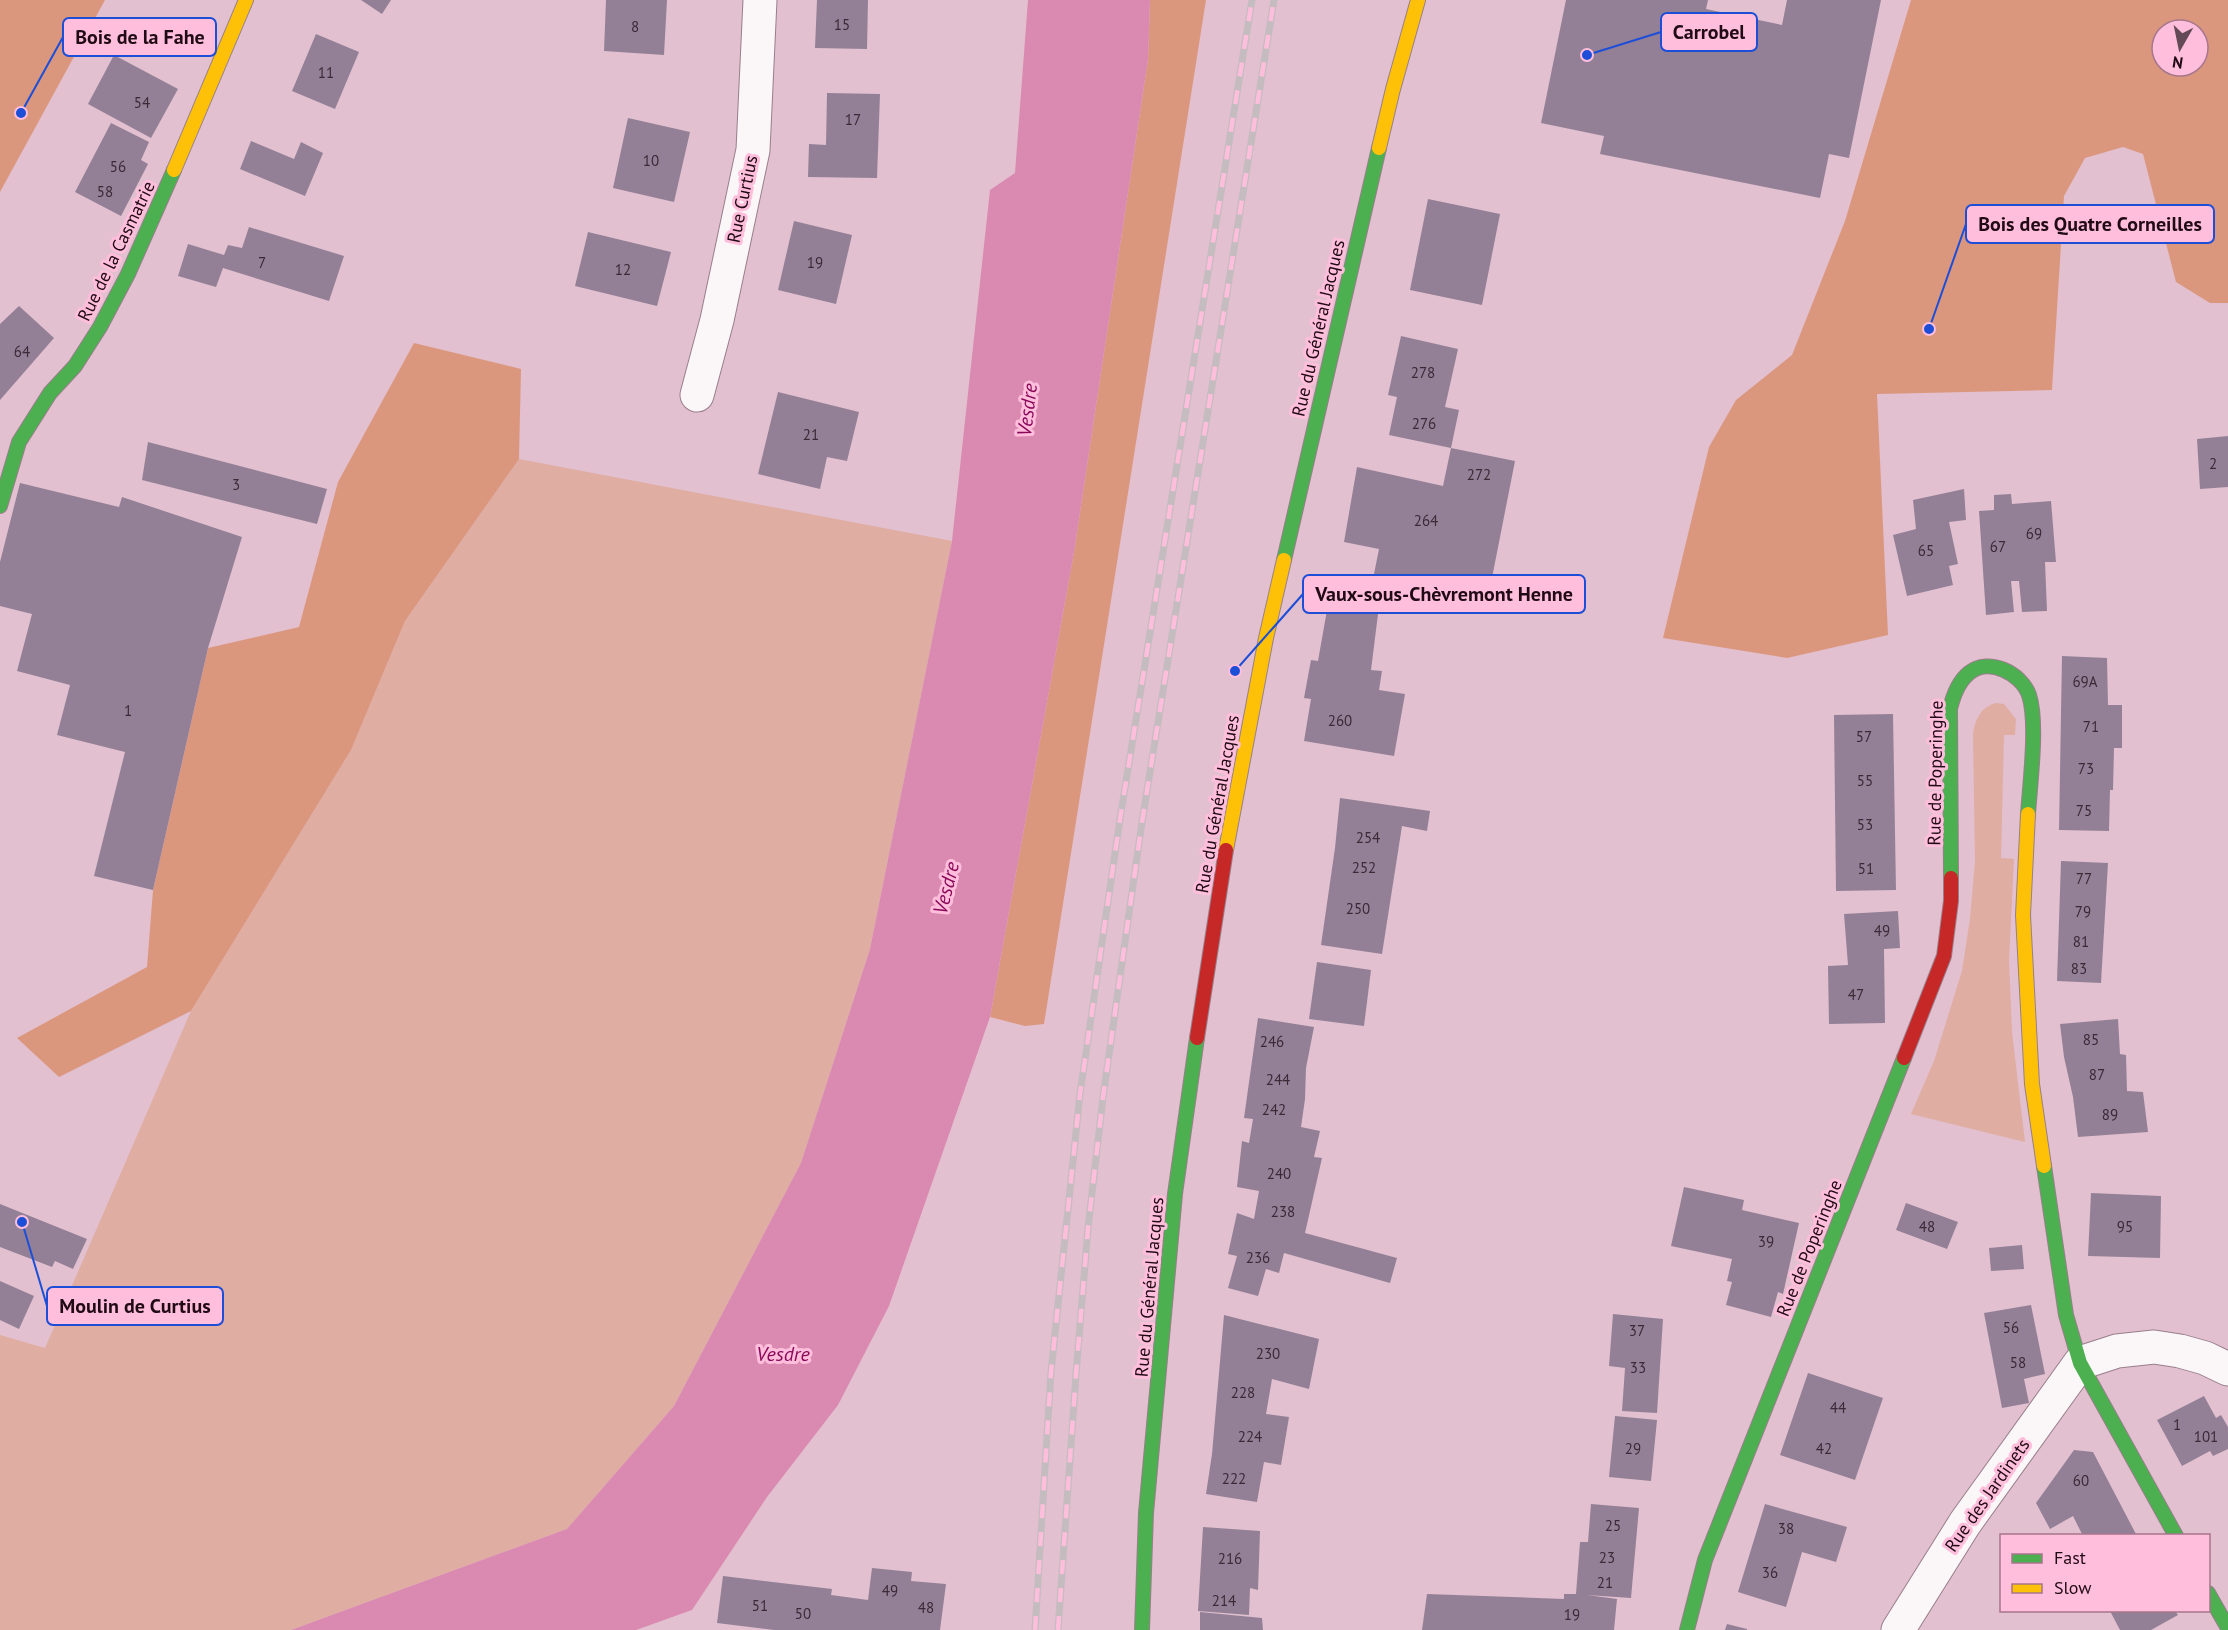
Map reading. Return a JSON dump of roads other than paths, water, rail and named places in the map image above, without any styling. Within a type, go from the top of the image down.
[{"type":"street","name":"Rue de la Casmatrie","points":[[0,506],[19,442],[50,393],[75,366],[100,327],[128,274],[246,0]]},
{"type":"street","name":"Rue Curtius","points":[[697,395],[717,320],[753,150],[760,0]]},
{"type":"street","name":"Rue du Général Jacques","points":[[1142,1630],[1146,1513],[1176,1194],[1218,895],[1266,638],[1385,124],[1418,0]]},
{"type":"street","name":"Rue de Poperinghe","points":[[1686,1630],[1705,1560],[1944,956],[1951,901],[1950,709],[1954,692],[1963,680],[1972,670],[1984,667],[2001,669],[2012,675],[2028,692],[2033,716],[2023,915],[2032,1084],[2066,1315],[2080,1363],[2175,1534]]},
{"type":"street","points":[[2080,1363],[2117,1351],[2154,1347],[2205,1358],[2228,1369]]},
{"type":"street","name":"Rue des Jardinets","points":[[1898,1630],[1965,1523],[2080,1363]]},
{"type":"street","points":[[2210,1596],[2228,1628]]},
{"type":"water","name":"Vesdre","points":[[1028,0],[1150,0],[1148,59],[1074,552],[990,1017],[889,1306],[838,1405],[767,1497],[692,1610],[636,1630],[291,1630],[567,1529],[674,1406],[801,1163],[870,949],[952,541],[990,190],[1015,173]]},
{"type":"railway","points":[[1035,1630],[1051,1372],[1080,1094],[1120,819],[1252,0]]},
{"type":"railway","points":[[1058,1630],[1088,1228],[1103,1097],[1142,822],[1274,0]]},
{"type":"place","name":"Carrobel","points":[[1587,55]]},
{"type":"place","name":"Bois de la Fahe","points":[[21,113]]},
{"type":"place","name":"Bois des Quatre Corneilles","points":[[1929,329]]},
{"type":"place","name":"Vaux-sous-Chèvremont Henne","points":[[1235,671]]},
{"type":"place","name":"Moulin de Curtius","points":[[22,1222]]}]
